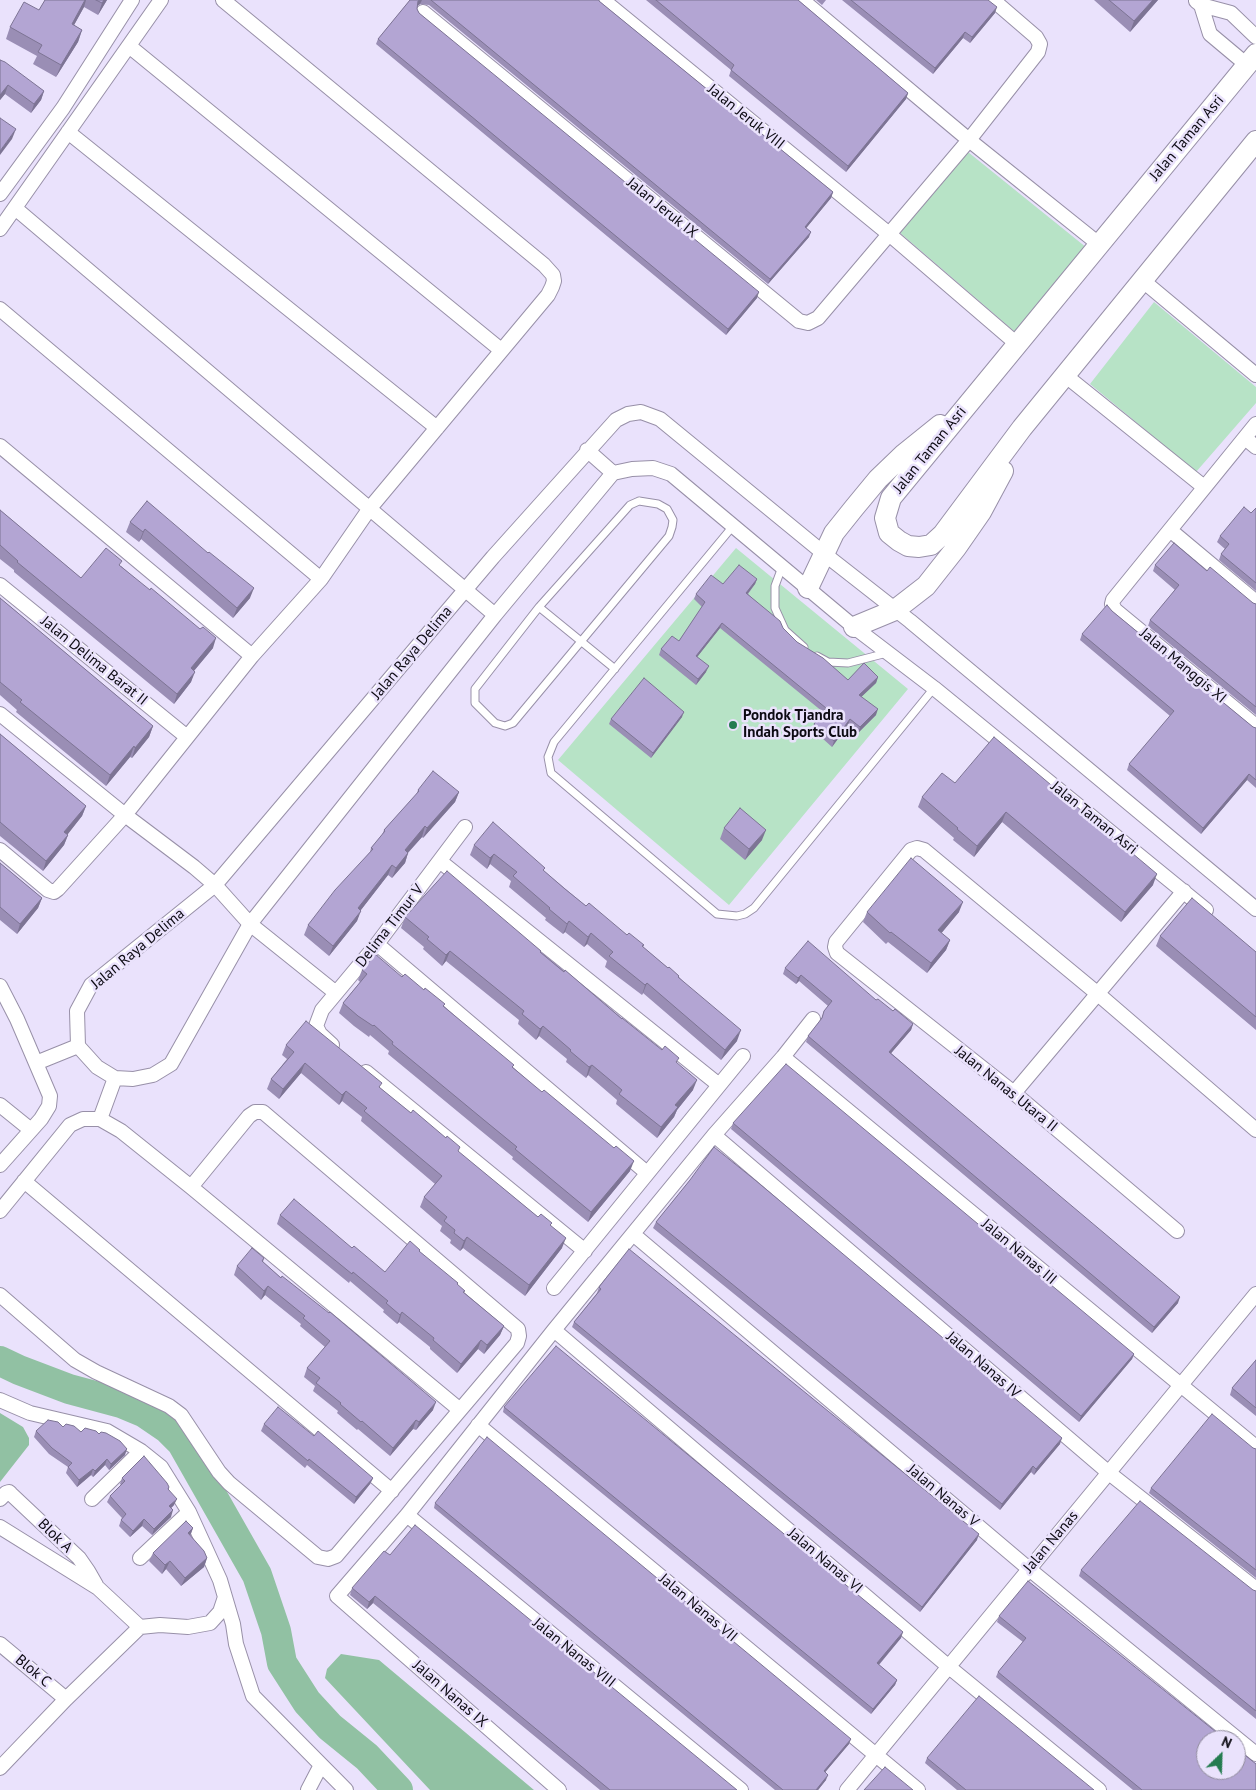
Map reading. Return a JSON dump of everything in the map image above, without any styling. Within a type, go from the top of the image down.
[{"type":"main road","name":"Jalan Taman Asri","points":[[1251,60],[891,498],[885,518],[889,533],[898,541],[908,546],[931,545],[943,534],[1022,428],[1256,141]]},
{"type":"main road","points":[[810,591],[834,533],[878,479],[904,454],[975,395]]},
{"type":"main road","points":[[854,627],[895,610],[926,586],[981,512],[1000,478],[1022,428]]},
{"type":"street","points":[[0,194],[63,108],[132,0]]},
{"type":"street","points":[[0,228],[161,0]]},
{"type":"street","points":[[0,850],[48,890],[54,892],[58,889],[125,815],[252,656],[321,579],[370,508],[548,294],[554,280],[553,275],[521,246],[223,0]]},
{"type":"street","name":"Jalan Jeruk VIII","points":[[603,0],[889,234],[1017,344]]},
{"type":"street","points":[[802,0],[969,140],[1100,245]]},
{"type":"street","name":"Jalan Jeruk IX","points":[[423,12],[799,321],[808,323],[818,318],[969,140],[1038,52],[1040,44],[1036,36],[993,0]]},
{"type":"street","points":[[1198,2],[1231,13],[1256,37]]},
{"type":"street","points":[[1198,2],[1210,34],[1251,60]]},
{"type":"street","points":[[129,46],[501,350]]},
{"type":"street","points":[[68,132],[438,428]]},
{"type":"street","points":[[15,208],[495,614]]},
{"type":"street","points":[[1142,280],[1256,375]]},
{"type":"street","points":[[0,309],[321,579]]},
{"type":"street","points":[[1066,376],[1204,487]]},
{"type":"street","name":"Jalan Raya Delima","points":[[78,1046],[77,1011],[82,998],[91,985],[214,885],[465,590],[587,450],[616,420],[628,414],[641,412],[660,419],[825,555]]},
{"type":"street","points":[[1256,424],[1170,530],[1256,602]]},
{"type":"street","points":[[1245,438],[1256,447]]},
{"type":"street","points":[[0,446],[252,656]]},
{"type":"street","points":[[587,450],[613,472]]},
{"type":"street","points":[[36,1063],[78,1046],[97,1067],[115,1078],[133,1079],[153,1075],[171,1064],[250,924],[495,614],[613,472],[632,468],[653,468],[671,474],[810,591]]},
{"type":"street","name":"Jalan Manggis XI","points":[[1170,530],[1113,600],[1112,604],[1115,610],[1256,726]]},
{"type":"street","points":[[825,555],[910,621],[1256,909]]},
{"type":"street","name":"Jalan Delima Barat II","points":[[0,586],[187,737]]},
{"type":"street","name":"Jalan Taman Asri","points":[[810,591],[934,688],[1220,922]]},
{"type":"street","points":[[0,714],[125,815],[194,867],[214,885],[250,924],[336,993]]},
{"type":"street","name":"Delima Timur V","points":[[343,1053],[320,1034],[316,1026],[322,1010],[377,944],[465,827]]},
{"type":"street","name":"Jalan Nanas Utara II","points":[[1098,994],[924,850],[917,848],[911,850],[836,942],[835,947],[837,954],[1014,1093],[1177,1231]]},
{"type":"street","points":[[440,862],[719,1085]]},
{"type":"street","points":[[1014,1093],[1184,891]]},
{"type":"street","points":[[377,944],[647,1173]]},
{"type":"street","points":[[0,986],[17,1019],[50,1096],[49,1106],[41,1119],[0,1165]]},
{"type":"street","points":[[1098,994],[1256,1130]]},
{"type":"street","points":[[407,1515],[554,1330],[714,1135],[783,1057],[813,1019]]},
{"type":"street","points":[[554,1288],[743,1056]]},
{"type":"street","name":"Jalan Nanas III","points":[[783,1057],[1256,1447]]},
{"type":"street","points":[[358,1065],[585,1251]]},
{"type":"street","points":[[100,1119],[115,1078]]},
{"type":"street","points":[[0,1105],[31,1130]]},
{"type":"street","points":[[0,1295],[75,1360],[96,1372],[169,1406],[180,1415],[219,1472],[229,1483],[318,1557],[328,1559],[336,1556],[517,1343],[518,1329],[263,1112],[255,1112],[249,1116],[191,1187]]},
{"type":"street","points":[[0,1211],[70,1125],[83,1119],[100,1119],[121,1131],[191,1187],[460,1410]]},
{"type":"street","name":"Jalan Nanas IV","points":[[714,1135],[1109,1473],[1256,1589]]},
{"type":"street","points":[[24,1180],[392,1491]]},
{"type":"street","name":"Jalan Nanas V","points":[[633,1234],[1029,1569],[1256,1754]]},
{"type":"street","name":"Jalan Nanas","points":[[847,1790],[1255,1296]]},
{"type":"street","name":"Jalan Nanas VI","points":[[554,1330],[949,1667],[1099,1790]]},
{"type":"street","points":[[0,1400],[30,1412],[107,1431],[141,1451],[160,1467],[189,1512],[220,1580],[233,1624],[236,1644],[253,1696],[346,1790]]},
{"type":"street","name":"Jalan Nanas VII","points":[[478,1425],[918,1790]]},
{"type":"street","points":[[92,1499],[141,1451]]},
{"type":"street","name":"Blok A","points":[[3,1496],[9,1492],[12,1494],[79,1558],[98,1588]]},
{"type":"street","points":[[140,1558],[189,1512]]},
{"type":"street","name":"Jalan Nanas IX","points":[[407,1515],[337,1596],[559,1790]]},
{"type":"street","name":"Jalan Nanas VIII","points":[[407,1515],[741,1790]]},
{"type":"street","points":[[0,1527],[98,1588],[140,1627]]},
{"type":"street","points":[[0,1768],[66,1699],[140,1627],[160,1625],[188,1627],[210,1623],[220,1612],[225,1597]]},
{"type":"street","name":"Blok C","points":[[0,1644],[66,1699]]},
{"type":"street","points":[[308,1790],[322,1765]]},
{"type":"lane","points":[[639,501],[658,504],[667,509],[673,520],[669,536],[582,643],[513,724],[505,726],[495,722],[475,703],[475,689],[539,607],[630,505],[639,501]]},
{"type":"lane","points":[[733,526],[554,742],[548,757],[551,773],[717,914],[737,916],[745,914],[754,908],[934,688]]},
{"type":"lane","points":[[782,567],[775,586],[775,608],[785,630],[799,644],[828,662],[848,663],[887,653]]},
{"type":"lane","points":[[539,607],[615,669]]},
{"type":"shaded area","points":[[968,152],[1087,248],[1015,332],[899,232]]},
{"type":"shaded area","points":[[1154,302],[1256,387],[1256,403],[1196,472],[1090,384]]},
{"type":"shaded area","name":"Pondok Tjandra Indah Sports Club","points":[[736,548],[908,689],[729,905],[558,760]]},
{"type":"shaded area","points":[[0,1413],[23,1427],[29,1438],[29,1445],[0,1482]]},
{"type":"shaded area","points":[[341,1654],[379,1660],[534,1790],[430,1790],[325,1678],[327,1669]]},
{"type":"building","points":[[45,0],[85,0],[72,24],[82,30],[61,65],[38,52],[42,45],[10,27],[24,2],[39,10]]},
{"type":"building","points":[[410,0],[420,0],[418,1],[417,9],[419,13],[759,292],[728,329],[378,39]]},
{"type":"building","points":[[431,0],[599,0],[833,192],[805,227],[811,232],[770,279]]},
{"type":"building","points":[[656,0],[798,0],[908,93],[848,166],[731,70],[734,65]]},
{"type":"building","points":[[851,0],[988,0],[997,7],[972,37],[965,32],[935,68]]},
{"type":"building","points":[[1109,0],[1153,0],[1134,21]]},
{"type":"building","points":[[0,60],[44,91],[34,104],[8,85],[0,95]]},
{"type":"building","points":[[0,118],[16,129],[0,151]]},
{"type":"building","points":[[147,501],[208,553],[254,588],[237,608],[145,529],[143,532],[130,522]]},
{"type":"building","points":[[1244,507],[1251,513],[1256,508],[1256,583],[1221,554],[1229,544],[1220,536]]},
{"type":"building","points":[[0,510],[81,578],[106,548],[122,561],[119,565],[150,590],[151,588],[200,629],[203,627],[216,638],[191,668],[195,672],[177,694],[17,562],[0,545]]},
{"type":"building","points":[[1174,543],[1207,571],[1210,567],[1256,604],[1256,707],[1150,620],[1179,585],[1155,565]]},
{"type":"building","points":[[739,565],[757,579],[746,593],[780,621],[783,628],[797,642],[823,658],[848,680],[864,663],[878,677],[859,695],[878,709],[860,727],[850,719],[834,741],[814,724],[826,708],[722,623],[696,656],[709,666],[698,679],[661,649],[672,636],[679,641],[705,602],[696,594],[711,575],[723,584]]},
{"type":"building","points":[[0,598],[153,726],[110,775],[20,702],[22,700],[0,682]]},
{"type":"building","points":[[1107,605],[1256,728],[1256,780],[1249,774],[1203,828],[1129,764],[1174,711],[1082,634]]},
{"type":"building","points":[[644,678],[684,712],[653,753],[611,719]]},
{"type":"building","points":[[0,734],[86,806],[64,832],[68,835],[46,861],[0,822]]},
{"type":"building","points":[[994,737],[1157,874],[1125,912],[1006,812],[977,846],[922,797],[942,773],[955,783]]},
{"type":"building","points":[[433,771],[459,792],[427,828],[425,826],[405,850],[408,853],[396,868],[392,865],[358,908],[361,911],[333,946],[308,925],[335,890],[373,849],[371,848],[384,830],[419,791]]},
{"type":"building","points":[[740,808],[766,830],[749,849],[724,828]]},
{"type":"building","points":[[493,822],[545,868],[543,870],[565,889],[586,906],[589,903],[627,935],[629,933],[644,945],[642,946],[741,1030],[725,1050],[647,983],[645,985],[609,956],[613,952],[591,933],[588,937],[569,921],[567,924],[549,909],[513,876],[517,872],[494,854],[490,858],[474,845]]},
{"type":"building","points":[[911,858],[963,902],[938,930],[950,940],[931,963],[890,933],[867,912]]},
{"type":"building","points":[[0,863],[42,898],[20,924],[0,907]]},
{"type":"building","points":[[447,871],[540,952],[564,972],[565,970],[622,1019],[662,1050],[665,1046],[679,1058],[676,1062],[697,1080],[675,1105],[678,1107],[661,1127],[619,1094],[622,1090],[592,1065],[589,1067],[543,1026],[540,1029],[522,1014],[524,1011],[450,951],[446,955],[427,939],[429,937],[405,917]]},
{"type":"building","points":[[1192,898],[1256,952],[1256,1017],[1160,936]]},
{"type":"building","points":[[808,941],[876,1000],[878,999],[893,1011],[895,1009],[913,1024],[889,1052],[1180,1297],[1154,1327],[808,1036],[832,1001],[801,975],[798,978],[785,968]]},
{"type":"building","points":[[375,954],[402,977],[405,974],[424,990],[425,988],[445,1004],[443,1006],[514,1065],[512,1067],[542,1092],[544,1090],[614,1148],[616,1146],[634,1161],[591,1212],[515,1149],[517,1147],[392,1044],[393,1042],[374,1025],[358,1016],[343,1003],[367,974],[362,970]]},
{"type":"building","points":[[306,1021],[382,1083],[379,1087],[411,1113],[413,1110],[446,1138],[447,1136],[460,1147],[458,1151],[538,1217],[541,1214],[552,1223],[550,1225],[566,1238],[529,1285],[467,1237],[464,1241],[454,1233],[455,1230],[444,1221],[447,1217],[424,1197],[442,1176],[364,1111],[367,1108],[346,1091],[342,1095],[305,1063],[283,1089],[271,1079],[294,1052],[286,1045]]},
{"type":"building","points":[[786,1064],[1134,1354],[1081,1416],[733,1123]]},
{"type":"building","points":[[714,1147],[1062,1438],[1036,1469],[1033,1466],[1002,1504],[656,1222]]},
{"type":"building","points":[[294,1199],[352,1248],[354,1246],[385,1272],[410,1241],[419,1251],[458,1283],[465,1291],[463,1292],[504,1326],[487,1345],[481,1340],[461,1364],[433,1340],[434,1338],[402,1312],[400,1315],[386,1303],[388,1301],[280,1215]]},
{"type":"building","points":[[252,1248],[264,1258],[262,1261],[281,1278],[282,1276],[330,1312],[436,1402],[419,1422],[416,1420],[393,1448],[316,1383],[320,1378],[307,1368],[330,1341],[303,1318],[305,1316],[268,1286],[264,1291],[237,1266]]},
{"type":"building","points":[[629,1249],[979,1534],[922,1607],[574,1322],[601,1289],[599,1287]]},
{"type":"building","points":[[556,1346],[903,1632],[877,1663],[897,1680],[873,1709],[504,1407]]},
{"type":"building","points":[[1256,1360],[1256,1408],[1232,1388]]},
{"type":"building","points":[[278,1407],[314,1436],[318,1431],[373,1478],[356,1497],[309,1459],[308,1461],[264,1424]]},
{"type":"building","points":[[1212,1414],[1256,1449],[1256,1570],[1151,1488]]},
{"type":"building","points":[[48,1420],[58,1422],[63,1427],[66,1424],[74,1426],[81,1432],[85,1428],[96,1431],[99,1434],[101,1432],[106,1433],[120,1441],[127,1449],[111,1464],[107,1459],[95,1471],[93,1469],[79,1480],[68,1467],[72,1463],[52,1448],[36,1431]]},
{"type":"building","points":[[487,1437],[851,1739],[824,1771],[828,1775],[816,1790],[783,1790],[435,1503]]},
{"type":"building","points":[[144,1456],[167,1483],[168,1489],[177,1499],[169,1506],[173,1510],[154,1529],[144,1519],[133,1531],[121,1520],[126,1514],[110,1496],[125,1481],[122,1478]]},
{"type":"building","points":[[1140,1501],[1256,1591],[1256,1711],[1081,1570]]},
{"type":"building","points":[[186,1521],[193,1528],[188,1533],[204,1551],[207,1558],[185,1578],[170,1561],[165,1565],[153,1553]]},
{"type":"building","points":[[415,1525],[737,1790],[610,1790],[375,1596],[369,1602],[352,1588],[384,1551],[390,1555]]},
{"type":"building","points":[[1028,1581],[1214,1730],[1196,1730],[1196,1780],[1246,1780],[1246,1756],[1256,1764],[1256,1790],[1142,1790],[998,1672],[1026,1638],[999,1616]]},
{"type":"building","points":[[979,1696],[1094,1790],[966,1790],[927,1758]]},
{"type":"building","points":[[885,1767],[913,1790],[864,1790]]},
{"type":"waterway","points":[[0,1361],[69,1389],[121,1403],[145,1413],[167,1428],[182,1443],[257,1575],[276,1631],[282,1663],[307,1702],[330,1727],[367,1757],[398,1790]]},
{"type":"place","name":"Pondok Tjandra Indah Sports Club","points":[[733,725]]}]
